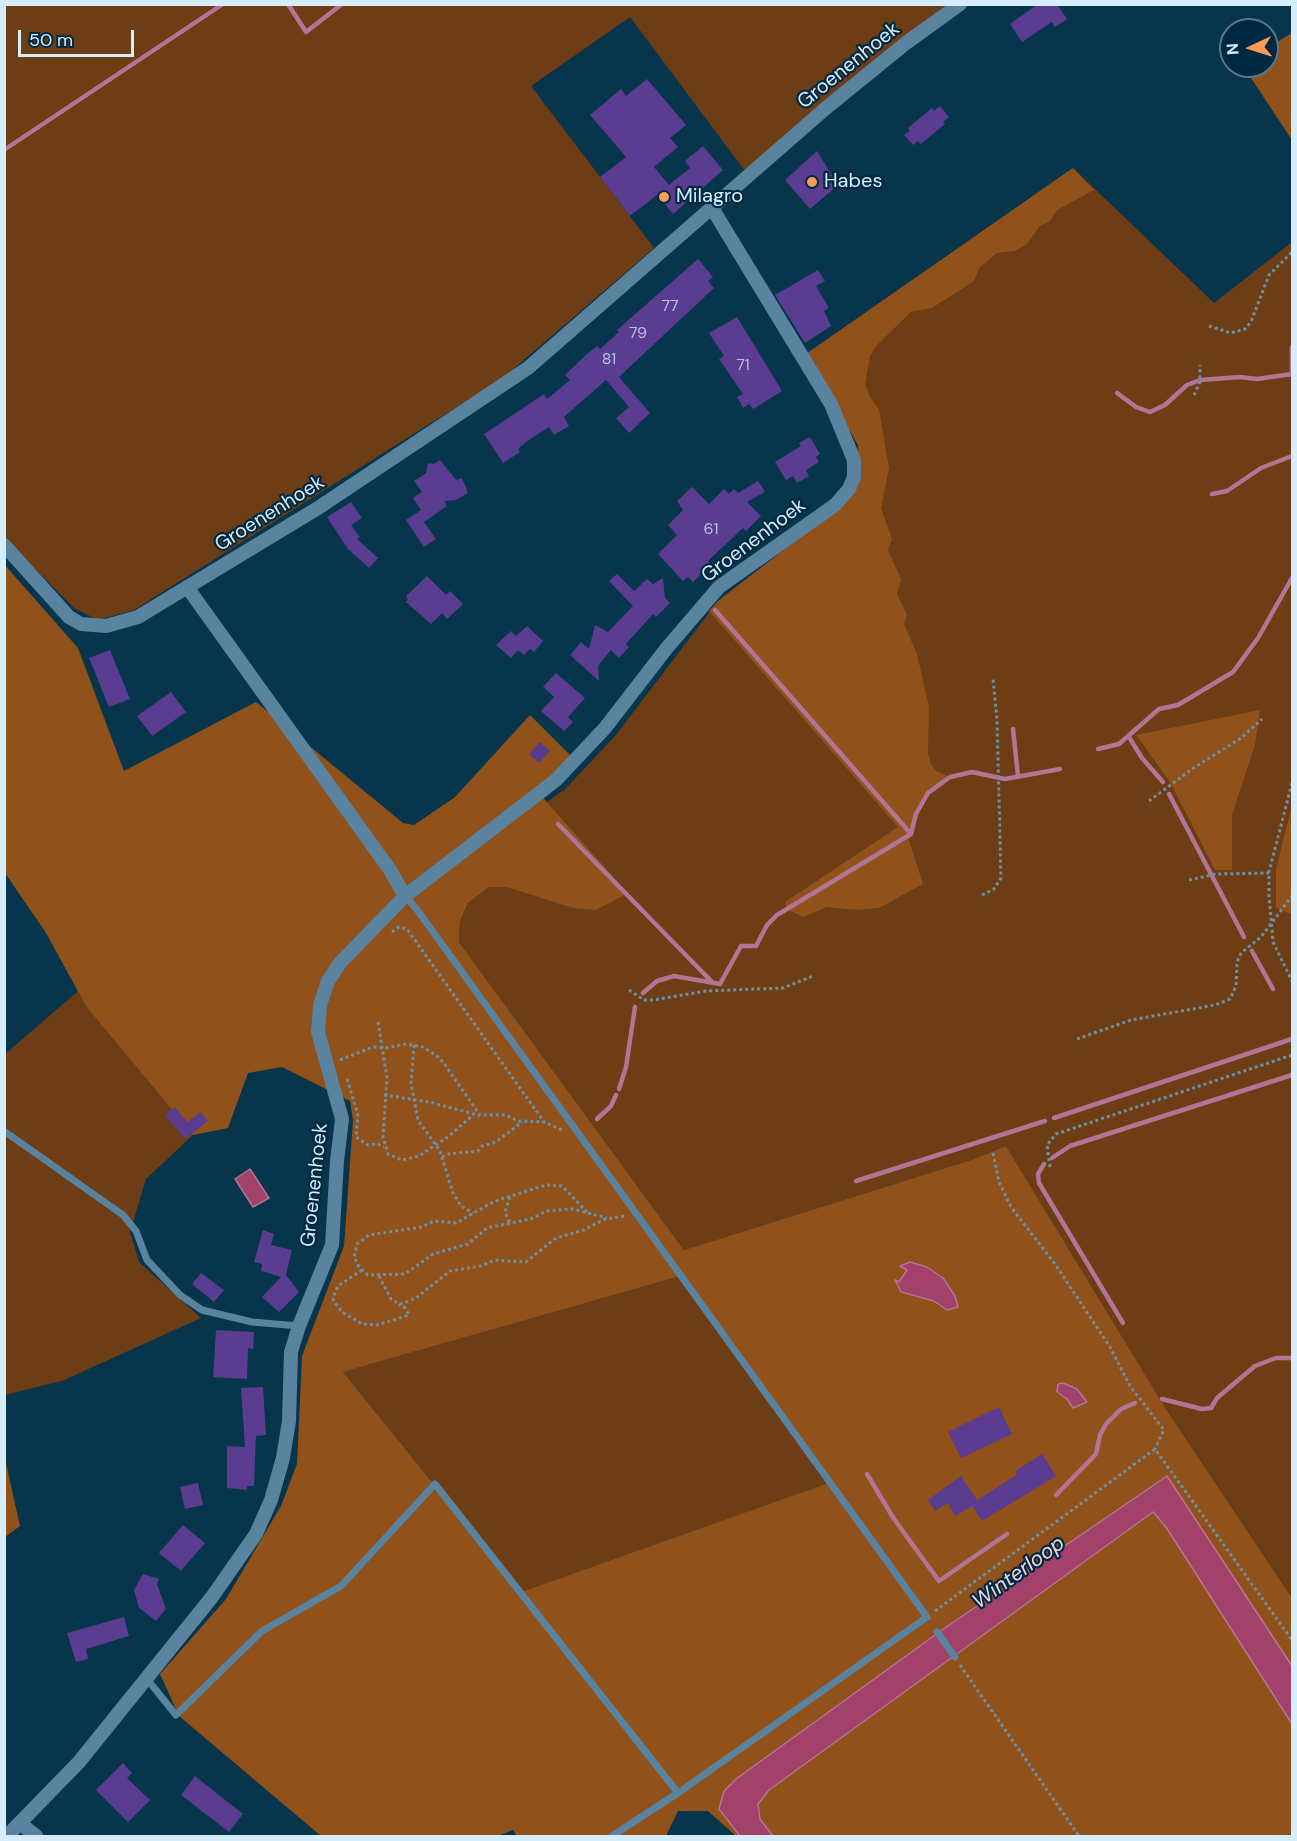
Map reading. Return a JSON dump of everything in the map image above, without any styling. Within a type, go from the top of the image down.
[{"type":"street","name":"Groenenhoek","points":[[4,545],[69,617],[92,627],[121,624],[187,587],[318,508],[528,368],[826,108],[906,43],[960,4]]},
{"type":"street","name":"Groenenhoek","points":[[7,1836],[80,1762],[212,1597],[256,1534],[271,1500],[289,1421],[291,1352],[298,1326],[332,1245],[342,1119],[318,1032],[320,1005],[328,981],[340,963],[405,896],[556,780],[605,728],[666,649],[719,587],[835,505],[849,489],[855,477],[854,460],[831,404],[712,208]]},
{"type":"street","points":[[187,587],[390,870],[405,896]]},
{"type":"street","points":[[21,1824],[36,1836]]},
{"type":"lane","points":[[405,896],[927,1617],[678,1793],[612,1836]]},
{"type":"lane","points":[[4,1131],[123,1215],[136,1231],[147,1260],[180,1295],[202,1310],[252,1322],[298,1326]]},
{"type":"lane","points":[[147,1679],[176,1715],[262,1631],[341,1586],[435,1484],[678,1793]]},
{"type":"lane","points":[[937,1632],[955,1658]]},
{"type":"path","points":[[1209,326],[1231,333],[1245,329],[1251,322],[1269,275],[1293,252]]},
{"type":"path","points":[[1194,395],[1200,382],[1200,365]]},
{"type":"path","points":[[982,895],[994,889],[1001,878],[996,767],[997,719],[993,679]]},
{"type":"path","points":[[1149,801],[1195,767],[1241,738],[1262,719]]},
{"type":"path","points":[[1293,783],[1269,873],[1273,942],[1293,981]]},
{"type":"path","points":[[1189,880],[1216,874],[1269,873]]},
{"type":"path","points":[[1077,1039],[1131,1020],[1225,1002],[1230,999],[1236,986],[1237,962],[1241,953],[1261,937],[1293,896]]},
{"type":"path","points":[[389,934],[399,927],[407,929],[544,1122],[556,1129],[575,1129]]},
{"type":"path","points":[[629,990],[644,1000],[653,1000],[706,991],[783,988],[813,976]]},
{"type":"path","points":[[378,1022],[387,1078],[384,1095],[384,1147],[388,1154],[402,1160],[419,1156],[437,1145],[474,1114]]},
{"type":"path","points":[[414,1045],[411,1065],[413,1100],[421,1127],[437,1145],[453,1193],[461,1206],[473,1213]]},
{"type":"path","points":[[340,1060],[373,1047],[414,1045],[423,1047],[440,1058],[480,1115]]},
{"type":"path","points":[[336,1050],[343,1068]]},
{"type":"path","points":[[1050,1167],[1047,1145],[1056,1134],[1293,1055]]},
{"type":"path","points":[[346,1077],[358,1115],[356,1137],[368,1145],[378,1144],[384,1147]]},
{"type":"path","points":[[384,1095],[474,1114],[506,1115],[524,1122],[544,1122]]},
{"type":"path","points":[[442,1157],[478,1151],[482,1146],[496,1142],[524,1122]]},
{"type":"path","points":[[927,1617],[1155,1449],[1164,1430],[1130,1386],[1110,1347],[1055,1264],[1011,1207],[999,1182],[993,1153]]},
{"type":"path","points":[[587,1212],[567,1189],[555,1184],[539,1186],[473,1213],[456,1223],[434,1221],[422,1227],[363,1238],[356,1247],[354,1257],[362,1270],[379,1276],[405,1274],[433,1254],[468,1244],[488,1228],[530,1219],[554,1209],[572,1209],[607,1218],[639,1218]]},
{"type":"path","points":[[510,1197],[505,1212],[508,1220],[513,1223]]},
{"type":"path","points":[[399,1304],[416,1298],[450,1271],[481,1266],[495,1260],[526,1262],[556,1238],[584,1230],[607,1218]]},
{"type":"path","points":[[362,1270],[344,1281],[335,1292],[333,1300],[342,1312],[362,1324],[377,1325],[408,1315],[405,1308],[388,1296],[379,1276]]},
{"type":"path","points":[[1155,1449],[1293,1640]]},
{"type":"path","points":[[955,1658],[1079,1836]]},
{"type":"shaded area","points":[[4,5],[946,5],[745,171],[630,17],[531,86],[654,248],[504,377],[134,610],[98,620],[74,608],[5,539]]},
{"type":"shaded area","points":[[1292,33],[1292,140],[1251,78],[1279,78],[1279,41]]},
{"type":"shaded area","points":[[1073,168],[1214,303],[1292,242],[1292,1598],[1166,1409],[1006,1146],[971,1160],[684,1250],[459,942],[460,922],[468,903],[488,887],[506,887],[572,908],[628,893],[547,802],[565,789],[615,736],[718,601],[843,504],[860,480],[858,445],[806,354]]},
{"type":"shaded area","points":[[1073,168],[1094,190],[1057,210],[1050,221],[1040,226],[1027,244],[1015,251],[997,253],[979,268],[974,281],[932,308],[911,312],[876,346],[870,356],[865,384],[870,397],[879,409],[889,468],[881,508],[892,539],[888,550],[901,579],[897,594],[907,615],[904,624],[917,654],[929,707],[928,753],[931,764],[936,771],[950,777],[928,793],[908,837],[923,884],[879,908],[856,910],[827,907],[803,917],[787,909],[785,902],[898,827],[709,611],[718,601],[843,504],[860,480],[858,445],[806,354]]},
{"type":"shaded area","points":[[4,564],[78,648],[124,771],[256,702],[403,823],[414,825],[455,797],[530,715],[575,760],[539,793],[628,893],[596,910],[572,908],[506,887],[489,887],[468,903],[460,922],[459,942],[684,1250],[971,1160],[1006,1146],[1166,1409],[1292,1598],[1292,1836],[736,1836],[708,1811],[678,1811],[666,1836],[517,1836],[513,1830],[498,1836],[321,1836],[179,1716],[160,1674],[226,1599],[281,1506],[297,1464],[302,1356],[344,1246],[353,1120],[350,1101],[282,1067],[248,1073],[228,1128],[193,1135],[86,1006],[46,933],[5,873]],"holes":[[[677,1277],[828,1483],[521,1592],[343,1372]]]},
{"type":"shaded area","points":[[1260,710],[1255,745],[1232,815],[1232,870],[1215,870],[1170,782],[1136,735]]},
{"type":"shaded area","points":[[1292,805],[1292,914],[1276,908],[1276,869]]},
{"type":"shaded area","points":[[78,991],[87,1006],[193,1135],[146,1179],[130,1232],[139,1262],[201,1318],[62,1381],[5,1395],[4,1055]]},
{"type":"shaded area","points":[[250,1169],[269,1198],[253,1207],[235,1179]]},
{"type":"shaded area","points":[[910,1262],[927,1267],[943,1278],[955,1296],[958,1307],[947,1310],[934,1301],[901,1292],[895,1280],[899,1282],[907,1270],[900,1266]]},
{"type":"shaded area","points":[[677,1277],[828,1483],[521,1592],[343,1372]]},
{"type":"shaded area","points":[[1063,1383],[1077,1389],[1087,1402],[1073,1408],[1067,1399],[1057,1392],[1058,1384]]},
{"type":"shaded area","points":[[4,1454],[20,1526],[5,1537],[4,1537]]},
{"type":"shaded area","points":[[1167,1476],[1292,1666],[1292,1724],[1166,1527],[1153,1512],[769,1790],[758,1804],[760,1819],[773,1836],[740,1836],[719,1809],[724,1791],[736,1779],[942,1630]]},
{"type":"building","points":[[1038,4],[1057,4],[1067,19],[1055,27],[1052,22],[1022,42],[1010,24]]},
{"type":"building","points":[[647,79],[686,125],[670,138],[678,147],[654,167],[669,185],[690,168],[685,161],[703,146],[723,170],[673,214],[657,195],[630,216],[600,177],[626,157],[590,115],[621,89],[626,96]]},
{"type":"building","points":[[940,106],[949,117],[943,122],[945,124],[921,144],[918,141],[913,145],[904,135],[910,131],[908,128],[932,108],[934,111]]},
{"type":"building","name":"Habes","points":[[817,151],[838,185],[810,209],[785,180]]},
{"type":"building","points":[[698,259],[713,277],[708,281],[714,288],[619,377],[650,413],[629,433],[616,418],[629,407],[606,380],[564,417],[569,426],[554,435],[549,427],[526,442],[518,449],[520,452],[503,463],[484,434],[544,394],[547,399],[570,380],[565,375],[587,354],[597,346],[600,349],[619,332],[617,330]]},
{"type":"building","points":[[818,270],[825,281],[816,286],[829,308],[824,311],[831,326],[805,343],[775,295]]},
{"type":"building","points":[[737,317],[782,391],[753,409],[749,404],[743,408],[737,397],[743,394],[719,359],[724,356],[709,333]]},
{"type":"building","points":[[810,437],[820,454],[816,457],[819,462],[806,470],[809,476],[797,483],[793,476],[786,480],[775,462],[801,446],[799,443]]},
{"type":"building","points":[[440,460],[456,480],[462,478],[468,493],[456,500],[444,501],[447,506],[424,522],[436,539],[424,547],[406,520],[421,510],[413,498],[422,492],[414,481],[426,473],[428,463],[434,464]]},
{"type":"building","points":[[758,481],[765,492],[747,502],[761,516],[746,531],[743,528],[708,561],[711,564],[693,582],[688,577],[683,581],[658,554],[677,535],[668,525],[683,510],[677,501],[692,487],[709,504],[724,489],[729,494],[734,489],[738,493]]},
{"type":"building","points":[[351,502],[362,518],[351,525],[360,537],[357,539],[378,558],[369,568],[348,549],[327,517]]},
{"type":"building","points":[[617,574],[634,591],[647,579],[653,584],[663,578],[665,598],[670,603],[656,617],[653,614],[626,644],[629,647],[619,658],[611,650],[598,666],[599,681],[570,655],[581,642],[589,649],[595,625],[608,632],[633,606],[609,581]]},
{"type":"building","points":[[427,576],[446,595],[450,591],[463,604],[447,619],[442,613],[431,624],[406,602],[408,599],[406,596]]},
{"type":"building","points":[[527,626],[543,641],[534,652],[530,649],[524,655],[518,650],[511,658],[496,645],[511,631],[516,636]]},
{"type":"building","points":[[110,650],[130,699],[109,707],[89,658]]},
{"type":"building","points":[[556,673],[585,698],[568,717],[573,722],[564,731],[541,711],[554,697],[543,687]]},
{"type":"building","points":[[171,692],[186,712],[152,736],[137,716]]},
{"type":"building","points":[[540,742],[550,751],[539,763],[529,754]]},
{"type":"building","points":[[175,1107],[187,1122],[201,1112],[208,1121],[185,1139],[165,1115]]},
{"type":"building","points":[[263,1230],[274,1234],[271,1245],[292,1250],[286,1275],[299,1292],[279,1312],[262,1297],[281,1277],[261,1271],[262,1264],[254,1262]]},
{"type":"building","points":[[201,1273],[224,1290],[214,1302],[192,1284]]},
{"type":"building","points":[[216,1330],[254,1332],[253,1349],[248,1348],[247,1379],[213,1377]]},
{"type":"building","points":[[263,1387],[266,1435],[256,1436],[254,1486],[247,1486],[247,1490],[227,1488],[227,1446],[245,1447],[241,1388]]},
{"type":"building","points":[[999,1407],[1012,1434],[961,1458],[948,1432]]},
{"type":"building","points":[[1042,1454],[1056,1476],[982,1521],[972,1506],[955,1516],[948,1503],[935,1511],[928,1500],[961,1476],[977,1500],[1017,1475],[1015,1471]]},
{"type":"building","points":[[198,1483],[203,1505],[185,1509],[180,1487]]},
{"type":"building","points":[[183,1525],[205,1543],[181,1571],[159,1553]]},
{"type":"building","points":[[143,1574],[159,1579],[157,1584],[166,1609],[156,1621],[139,1608],[134,1590]]},
{"type":"building","points":[[124,1617],[129,1636],[86,1649],[88,1659],[76,1662],[67,1633]]},
{"type":"building","points":[[123,1763],[132,1773],[127,1778],[150,1800],[128,1822],[96,1790]]},
{"type":"building","points":[[195,1776],[243,1814],[229,1832],[181,1795]]},
{"type":"waterway","points":[[4,150],[223,4]]},
{"type":"waterway","points":[[288,4],[306,32],[342,4]]},
{"type":"waterway","points":[[1292,347],[1292,375]]},
{"type":"waterway","points":[[1117,393],[1136,407],[1150,412],[1165,405],[1187,385],[1200,380],[1240,377],[1257,379],[1292,374]]},
{"type":"waterway","points":[[1212,494],[1227,491],[1261,468],[1292,456]]},
{"type":"waterway","points":[[1098,749],[1119,744],[1159,709],[1178,705],[1233,672],[1258,638],[1292,578]]},
{"type":"waterway","points":[[715,610],[911,834]]},
{"type":"waterway","points":[[1013,729],[1018,776]]},
{"type":"waterway","points":[[1129,737],[1142,758],[1163,782]]},
{"type":"waterway","points":[[643,993],[657,981],[674,976],[720,984],[741,946],[756,946],[767,925],[777,915],[911,834],[916,814],[928,793],[950,777],[972,772],[1005,779],[1060,769]]},
{"type":"waterway","points":[[1169,794],[1244,937]]},
{"type":"waterway","points":[[558,824],[713,983]]},
{"type":"waterway","points":[[1252,951],[1273,989]]},
{"type":"waterway","points":[[619,1089],[626,1067],[635,1007]]},
{"type":"waterway","points":[[1054,1118],[1292,1039]]},
{"type":"waterway","points":[[1052,1158],[1070,1146],[1292,1075]]},
{"type":"waterway","points":[[597,1119],[611,1106],[616,1095]]},
{"type":"waterway","points":[[856,1181],[1045,1121]]},
{"type":"waterway","points":[[1044,1164],[1038,1174],[1039,1183],[1123,1323]]},
{"type":"waterway","points":[[1162,1399],[1202,1409],[1211,1408],[1217,1398],[1255,1366],[1276,1358],[1292,1358]]},
{"type":"waterway","points":[[1056,1495],[1096,1454],[1100,1435],[1106,1424],[1121,1409],[1135,1403]]},
{"type":"waterway","points":[[867,1474],[894,1519],[939,1581],[1007,1534]]},
{"type":"place","name":"Habes","points":[[812,182]]},
{"type":"place","name":"Milagro","points":[[664,197]]},
{"type":"water label","name":"Winterloop","points":[[1019,1573]]}]
